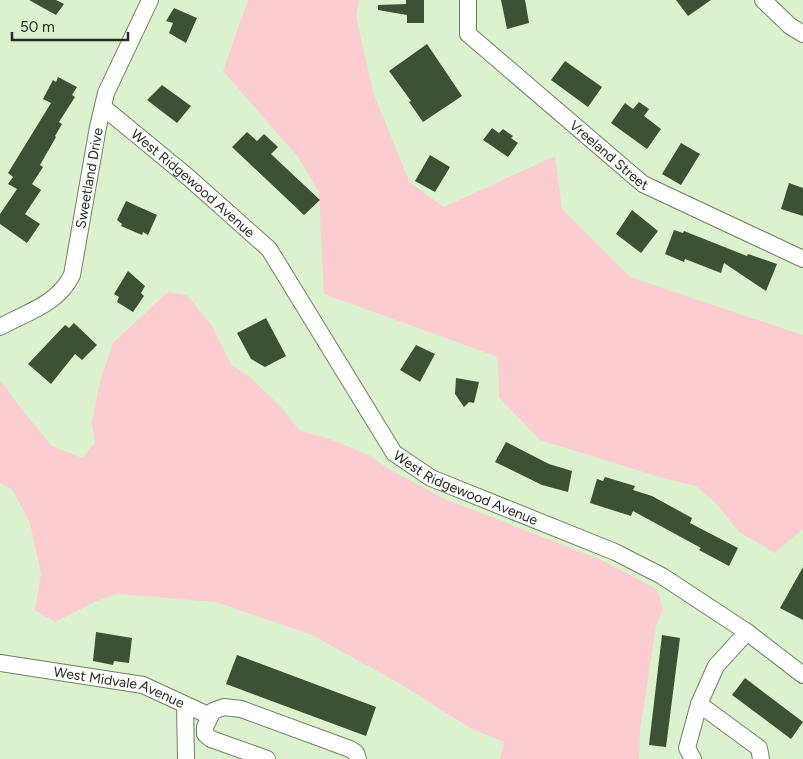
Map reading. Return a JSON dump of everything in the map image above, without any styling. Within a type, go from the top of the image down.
[{"type":"street","name":"Sweetland Drive","points":[[0,327],[46,304],[67,286],[72,274],[98,127],[106,93],[150,0]]},
{"type":"street","name":"Vreeland Street","points":[[468,0],[468,34],[643,184],[803,259]]},
{"type":"street","points":[[763,0],[790,26],[803,34]]},
{"type":"street","name":"West Ridgewood Avenue","points":[[103,107],[188,177],[269,249],[394,453],[431,478],[615,552],[662,576],[747,632],[803,675]]},
{"type":"street","points":[[693,759],[687,748],[699,704],[716,666],[747,632]]},
{"type":"street","name":"West Midvale Avenue","points":[[0,663],[143,685],[186,705],[186,759]]},
{"type":"street","points":[[699,704],[759,748],[761,759]]},
{"type":"street","points":[[186,705],[210,716]]},
{"type":"street","points":[[267,759],[211,739],[205,734],[205,727],[210,716],[218,708],[232,707],[241,709],[350,749],[356,754],[358,759]]},
{"type":"shaded area","points":[[248,0],[359,0],[356,17],[374,95],[410,183],[444,207],[555,156],[562,209],[630,277],[803,335],[803,529],[775,553],[739,532],[718,505],[696,486],[666,479],[540,440],[499,397],[498,357],[324,294],[319,192],[298,157],[223,71]]},
{"type":"shaded area","points":[[168,292],[187,295],[212,326],[231,364],[251,378],[280,406],[300,431],[328,438],[371,456],[387,468],[445,499],[599,559],[657,589],[663,609],[656,626],[640,731],[639,759],[500,759],[504,742],[472,729],[397,682],[312,635],[216,602],[118,594],[97,601],[55,622],[35,610],[41,574],[30,523],[12,489],[0,483],[0,380],[52,446],[82,458],[95,443],[92,422],[101,378],[113,343]]},
{"type":"building","points":[[29,0],[56,0],[64,4],[56,15]]},
{"type":"building","points":[[406,0],[424,0],[424,23],[407,23],[407,15],[378,10],[378,5],[406,4]]},
{"type":"building","points":[[501,0],[525,0],[529,23],[507,29]]},
{"type":"building","points":[[676,0],[711,0],[688,16]]},
{"type":"building","points":[[174,8],[197,18],[186,43],[169,33],[173,23],[166,21]]},
{"type":"building","points":[[427,44],[462,96],[423,122],[409,102],[411,101],[389,71]]},
{"type":"building","points":[[565,61],[602,87],[588,107],[551,80]]},
{"type":"building","points":[[58,77],[77,87],[72,95],[75,97],[59,122],[62,124],[40,165],[43,167],[32,184],[41,190],[25,214],[40,224],[27,243],[0,224],[0,214],[17,189],[8,184],[13,177],[8,173],[51,103],[43,99],[53,80],[56,82]]},
{"type":"building","points":[[162,85],[191,106],[177,123],[147,100]]},
{"type":"building","points":[[639,102],[649,109],[644,116],[661,129],[647,149],[611,123],[625,103],[633,109]]},
{"type":"building","points":[[492,128],[499,133],[503,129],[513,136],[511,138],[518,143],[508,157],[483,140]]},
{"type":"building","points":[[247,132],[257,141],[264,134],[278,147],[271,154],[320,200],[304,215],[232,147]]},
{"type":"building","points":[[681,143],[700,154],[681,185],[662,174]]},
{"type":"building","points":[[430,155],[450,167],[435,192],[415,181]]},
{"type":"building","points":[[789,183],[803,188],[803,216],[781,209]]},
{"type":"building","points":[[126,201],[157,215],[148,235],[143,232],[142,235],[121,226],[122,224],[117,220]]},
{"type":"building","points":[[632,210],[658,231],[641,253],[616,234]]},
{"type":"building","points":[[674,230],[683,233],[684,231],[747,256],[748,254],[777,264],[766,291],[724,263],[721,273],[685,259],[684,262],[665,254]]},
{"type":"building","points":[[128,271],[145,286],[141,293],[144,296],[133,312],[117,302],[119,297],[114,294]]},
{"type":"building","points":[[266,318],[286,356],[265,367],[251,359],[237,333]]},
{"type":"building","points":[[74,323],[97,345],[82,360],[75,354],[51,384],[28,364],[65,325],[69,328]]},
{"type":"building","points":[[416,345],[435,354],[420,382],[400,370]]},
{"type":"building","points":[[456,378],[479,382],[474,403],[469,402],[464,407],[455,394]]},
{"type":"building","points":[[506,442],[549,464],[572,471],[568,492],[542,485],[495,462]]},
{"type":"building","points":[[605,477],[635,486],[633,490],[652,496],[692,518],[690,523],[738,548],[729,566],[699,550],[701,548],[633,511],[631,516],[590,503],[597,479],[603,481]]},
{"type":"building","points":[[803,567],[803,620],[780,608]]},
{"type":"building","points":[[96,632],[132,638],[129,663],[114,661],[113,665],[93,661]]},
{"type":"building","points":[[662,635],[680,638],[666,747],[649,745]]},
{"type":"building","points":[[237,655],[376,707],[366,736],[226,684]]},
{"type":"building","points":[[745,678],[803,722],[791,739],[732,695]]}]
